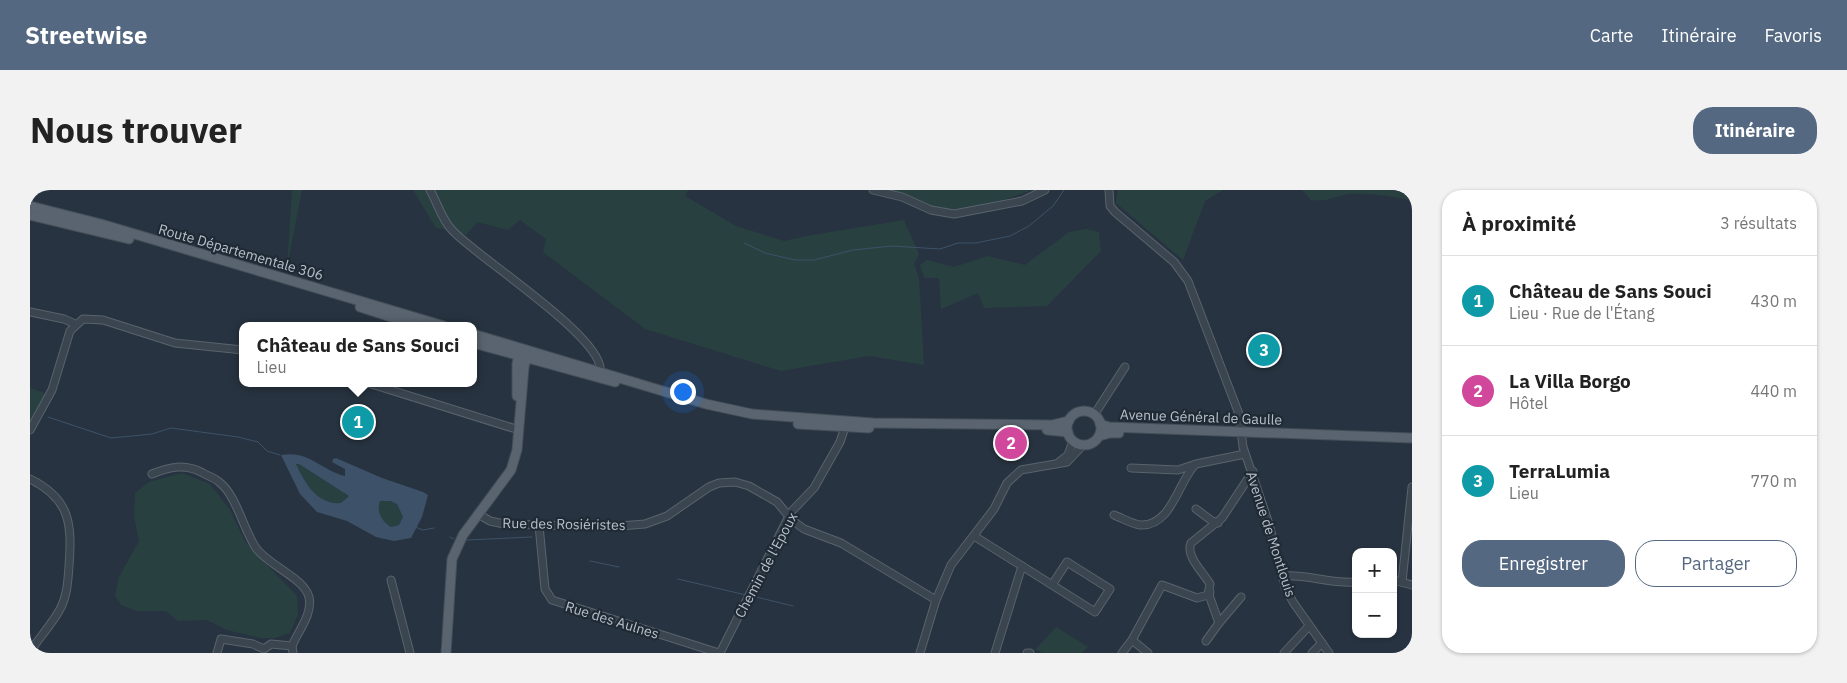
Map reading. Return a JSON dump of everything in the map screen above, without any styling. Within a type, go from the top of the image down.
[{"type":"main road","name":"Route Départementale 306","points":[[30,206],[101,224],[431,322]]},
{"type":"main road","name":"Route Départementale 306","points":[[30,215],[130,239],[406,322]]},
{"type":"main road","points":[[477,336],[522,354],[728,415],[756,420],[845,428],[956,428],[1068,432]]},
{"type":"main road","points":[[477,344],[495,350],[522,354]]},
{"type":"main road","points":[[495,350],[511,362],[515,368],[520,408]]},
{"type":"main road","points":[[517,379],[522,354]]},
{"type":"main road","points":[[446,653],[452,559],[463,535],[511,470],[517,450],[522,354]]},
{"type":"main road","points":[[845,428],[1052,425],[1068,421],[1073,415],[1081,412],[1094,414],[1100,424],[1099,436],[1092,443],[1083,445],[1073,441],[1068,432],[1068,421]]},
{"type":"main road","name":"Avenue Général de Gaulle","points":[[1100,424],[1110,427],[1255,435],[1290,434]]},
{"type":"main road","name":"Avenue Général de Gaulle","points":[[1099,436],[1110,433],[1290,434]]},
{"type":"main road","points":[[1290,434],[1412,438]]},
{"type":"street","points":[[430,190],[451,230],[520,283],[584,342],[599,361],[600,376]]},
{"type":"street","points":[[873,190],[902,196],[931,210],[954,214],[1022,201],[1045,190]]},
{"type":"street","name":"Avenue de Montlouis","points":[[1110,190],[1110,206],[1115,212],[1174,262],[1184,273],[1239,414],[1237,433],[1253,471],[1289,595],[1309,626],[1330,653]]},
{"type":"street","points":[[30,312],[64,319],[76,324]]},
{"type":"street","points":[[30,430],[50,393],[70,331],[84,319],[104,320],[175,343],[239,350]]},
{"type":"street","points":[[1094,414],[1125,367]]},
{"type":"street","points":[[381,387],[519,430]]},
{"type":"street","name":"Chemin de l'Epoux","points":[[719,653],[790,516],[814,488],[845,428]]},
{"type":"street","points":[[1058,462],[1068,455],[1073,441]]},
{"type":"street","points":[[920,653],[936,600],[951,565],[994,509],[1013,476],[1022,470],[1058,462],[1067,462],[1083,445]]},
{"type":"street","points":[[1131,468],[1178,470],[1196,464],[1245,454]]},
{"type":"street","points":[[1114,515],[1140,525],[1152,523],[1168,510],[1188,473],[1196,464]]},
{"type":"street","points":[[152,474],[168,468],[192,467],[221,482],[238,509],[256,548],[270,562],[300,584],[309,596],[307,617],[293,649],[271,644],[264,651],[253,644],[221,639],[216,653]]},
{"type":"street","points":[[1219,623],[1209,596],[1210,584],[1190,555],[1189,548],[1191,544],[1218,523],[1253,471]]},
{"type":"street","points":[[30,479],[48,489],[66,512],[71,539],[67,589],[60,610],[41,634],[30,652]]},
{"type":"street","name":"Rue des Rosiéristes","points":[[478,514],[497,523],[607,527],[645,524],[667,516],[709,487],[727,482],[749,486],[766,494],[783,506],[790,516],[804,529],[846,545],[936,600]]},
{"type":"street","points":[[30,483],[48,489]]},
{"type":"street","points":[[1402,582],[1412,487]]},
{"type":"street","points":[[1196,509],[1212,521],[1218,523]]},
{"type":"street","name":"Rue des Aulnes","points":[[539,525],[547,596],[552,600],[719,653]]},
{"type":"street","points":[[974,536],[1052,585],[1096,612],[1110,589],[1067,562],[1052,585]]},
{"type":"street","points":[[995,653],[1022,566]]},
{"type":"street","points":[[1283,576],[1352,582]]},
{"type":"street","points":[[391,580],[410,653]]},
{"type":"street","points":[[1397,581],[1412,584]]},
{"type":"street","points":[[1122,653],[1132,640],[1162,585],[1197,598],[1204,598],[1210,592]]},
{"type":"street","points":[[1206,641],[1241,597]]},
{"type":"street","points":[[1284,653],[1309,626]]},
{"type":"street","points":[[30,644],[41,634]]},
{"type":"street","points":[[1132,640],[1148,653]]},
{"type":"street","points":[[1312,653],[1322,643]]},
{"type":"green space","points":[[292,190],[302,190],[287,268]]},
{"type":"green space","points":[[413,190],[688,190],[685,196],[736,226],[784,241],[904,220],[919,254],[914,264],[919,278],[924,365],[869,356],[781,371],[645,329],[543,252],[546,239],[520,220],[508,230],[477,222],[466,235],[436,228]]},
{"type":"green space","points":[[891,190],[1032,190],[983,205],[945,209],[928,206]]},
{"type":"green space","points":[[1118,190],[1223,190],[1205,201],[1183,260],[1116,203]]},
{"type":"green space","points":[[1302,190],[1412,190],[1412,201],[1381,195],[1357,194],[1323,200],[1311,200]]},
{"type":"green space","points":[[1086,229],[1099,232],[1101,251],[1047,306],[984,308],[978,293],[941,309],[939,278],[924,278],[920,265],[927,260],[954,267],[987,256],[1025,265],[1069,232]]},
{"type":"green space","points":[[30,388],[47,394],[30,423]]},
{"type":"green space","points":[[296,464],[299,464],[349,496],[341,503],[332,503],[318,497],[308,485]]},
{"type":"green space","points":[[182,473],[210,484],[230,510],[246,543],[297,596],[298,615],[290,633],[275,638],[260,638],[227,630],[207,620],[178,621],[166,611],[137,611],[121,605],[115,595],[119,577],[139,541],[134,516],[135,493],[149,482]]},
{"type":"green space","points":[[386,500],[397,504],[403,517],[399,525],[391,527],[381,516],[379,509],[380,501]]},
{"type":"green space","points":[[1056,627],[1088,646],[1082,653],[1042,653],[1036,649]]},
{"type":"water","points":[[281,455],[300,455],[345,476],[345,469],[332,462],[336,458],[428,495],[422,517],[411,538],[394,541],[376,537],[347,521],[317,512],[300,494]],"holes":[[[296,464],[299,464],[349,496],[341,503],[333,503],[319,497],[303,478]],[[380,501],[390,501],[397,504],[403,517],[399,525],[391,527],[385,522],[379,512]]]},
{"type":"waterway","points":[[744,243],[765,253],[795,260],[814,260],[853,250],[892,246],[940,249],[958,243],[976,243],[1010,236],[1029,226],[1053,206],[1064,190]]},
{"type":"waterway","points":[[48,417],[111,438],[152,434],[171,428],[238,437],[258,442],[267,451],[280,455]]},
{"type":"waterway","points":[[415,527],[423,530],[434,528]]},
{"type":"waterway","points":[[450,537],[454,539]]},
{"type":"waterway","points":[[467,540],[532,537]]},
{"type":"waterway","points":[[590,561],[619,567]]},
{"type":"waterway","points":[[678,579],[746,595]]},
{"type":"waterway","points":[[752,596],[793,606]]},
{"type":"place","name":"TerraLumia","points":[[1264,350]]},
{"type":"place","name":"Château de Sans Souci","points":[[358,422]]},
{"type":"place","name":"La Villa Borgo","points":[[1011,443]]}]
